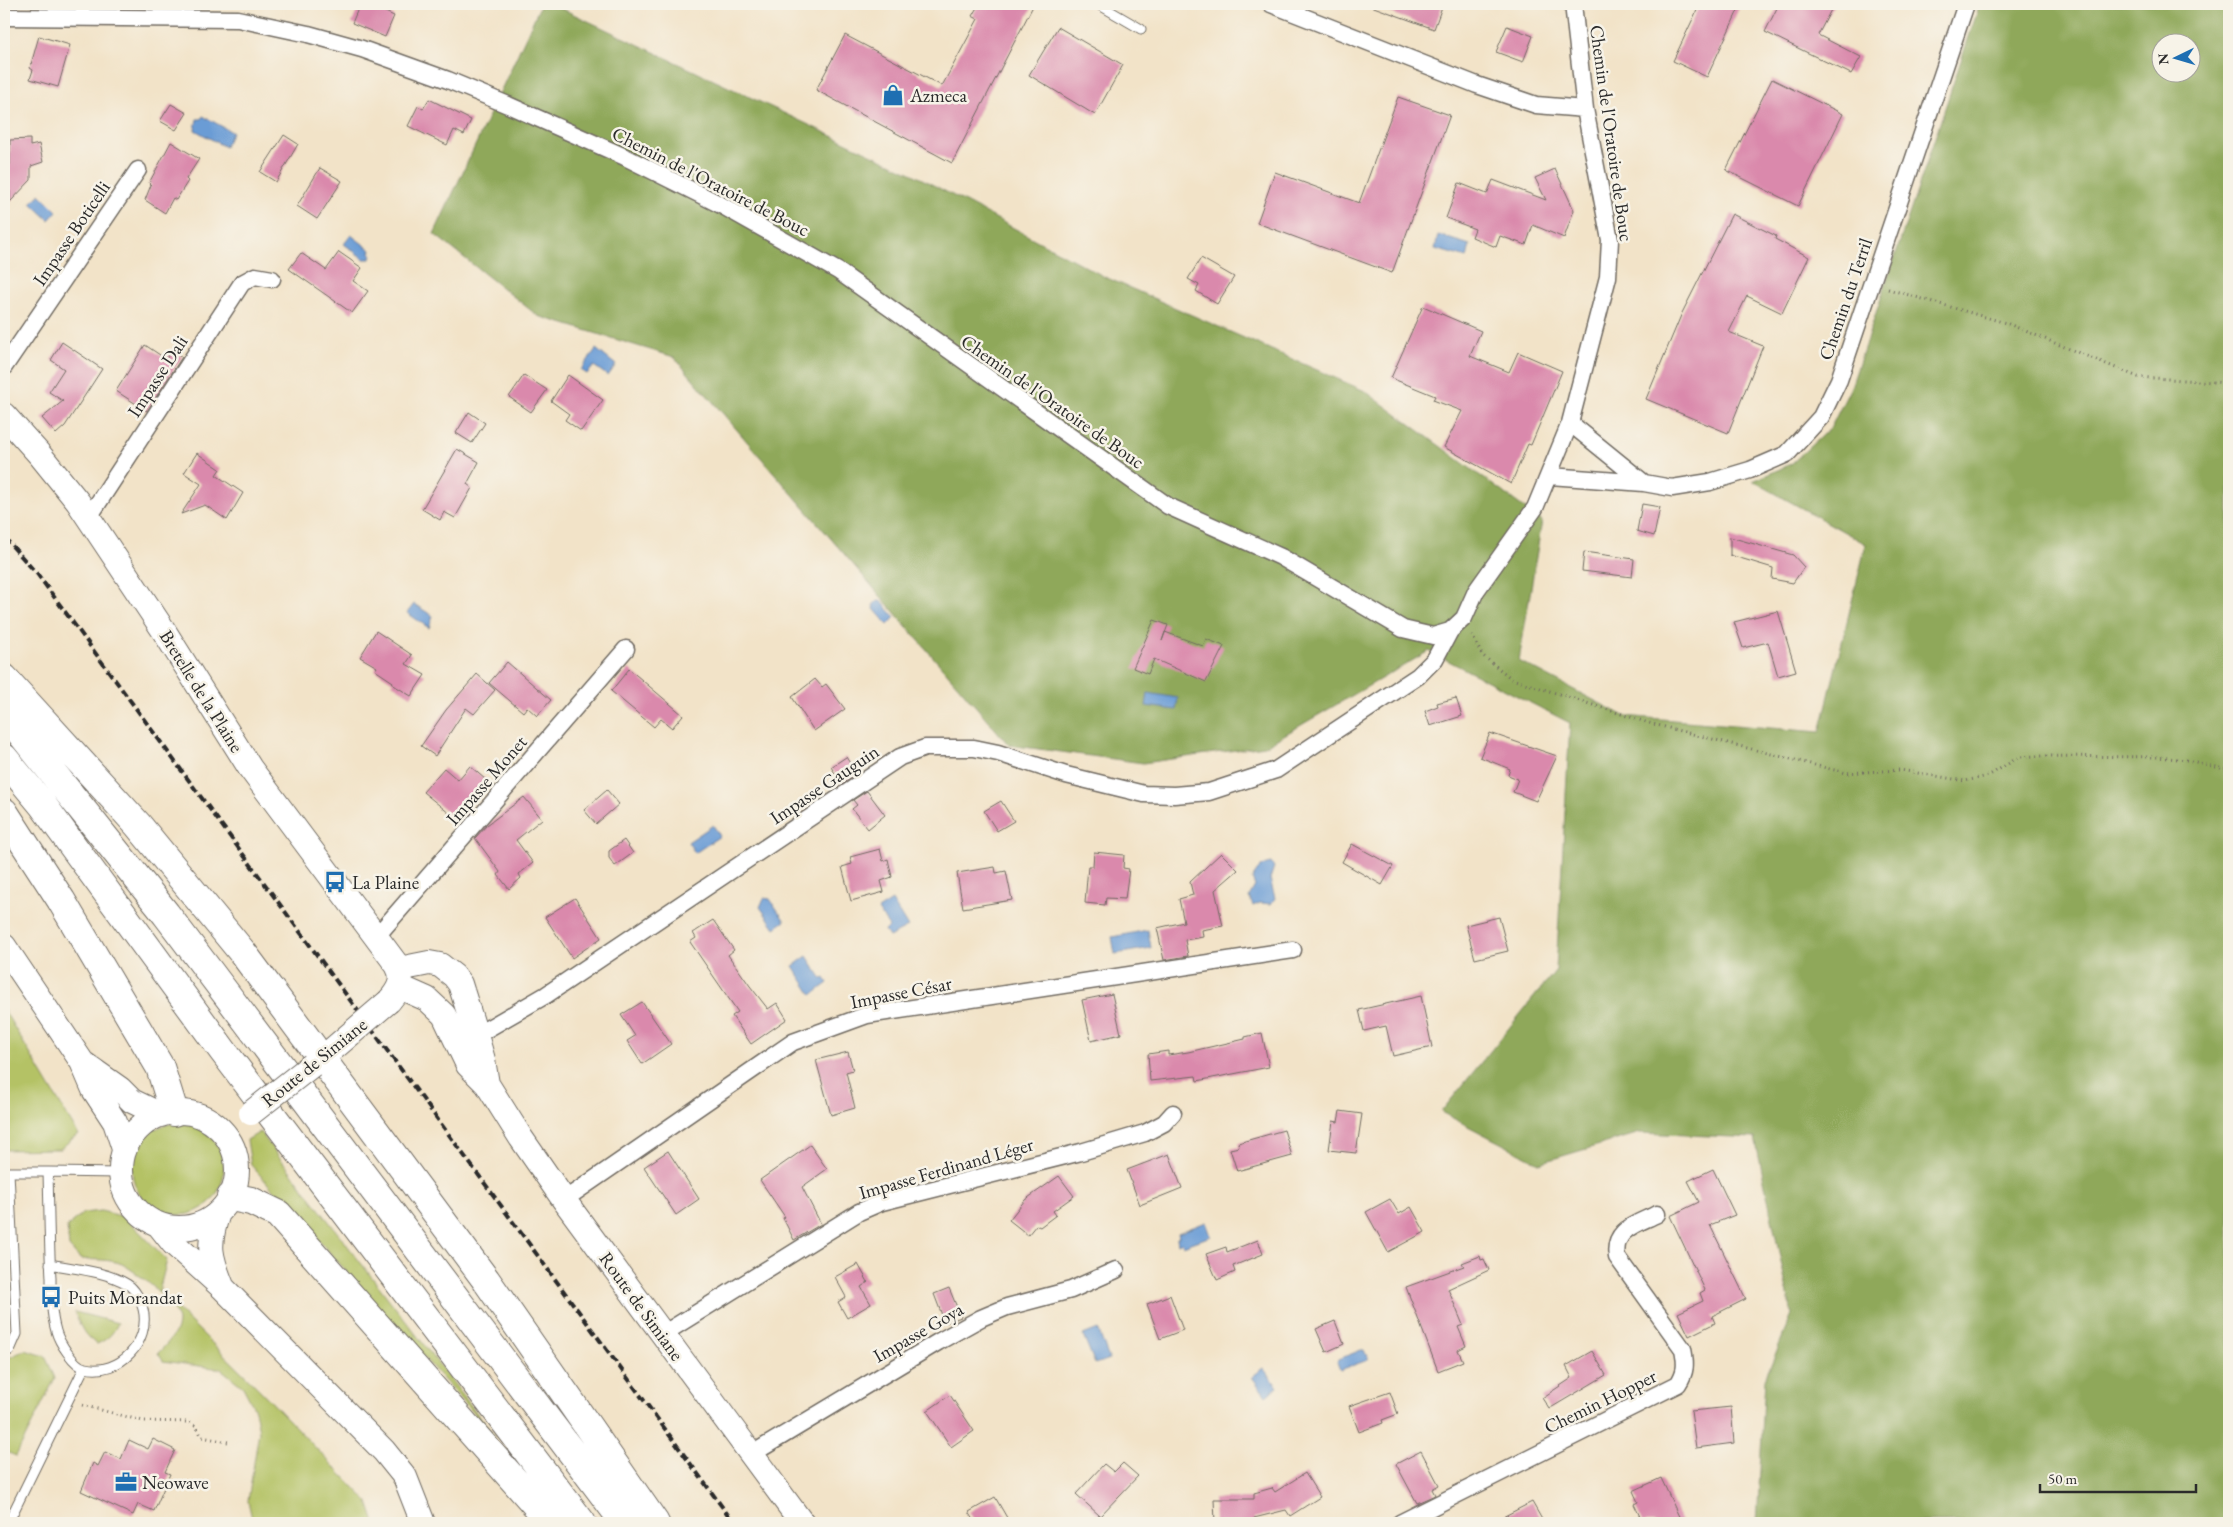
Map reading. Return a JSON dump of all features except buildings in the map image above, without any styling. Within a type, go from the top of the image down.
[{"type":"highway","points":[[4,678],[138,825],[243,953],[486,1280],[655,1523]]},
{"type":"highway","points":[[4,712],[166,914],[625,1523]]},
{"type":"highway","points":[[4,758],[42,804],[223,1050],[582,1523]]},
{"type":"highway","points":[[4,812],[61,900],[151,1050],[160,1067],[167,1113]]},
{"type":"highway","points":[[224,1205],[251,1200],[278,1214],[552,1523]]},
{"type":"main road","name":"Bretelle de la Plaine","points":[[4,416],[40,455],[89,517],[250,768],[376,937],[396,986]]},
{"type":"main road","points":[[4,946],[82,1062],[94,1090],[115,1122],[124,1149],[121,1173],[126,1195],[139,1213],[158,1224],[179,1228],[200,1225],[224,1205]]},
{"type":"main road","name":"Route de Simiane","points":[[225,1134],[322,1058],[396,986],[429,963],[449,970],[460,984],[468,1040],[468,1065],[487,1084],[521,1138],[564,1200],[802,1523]]},
{"type":"main road","name":"Route de Simiane","points":[[396,986],[427,999],[468,1040]]},
{"type":"main road","points":[[82,1062],[120,1089],[132,1101],[167,1113],[193,1113],[211,1121],[225,1134],[235,1154],[237,1176],[211,1234],[212,1260],[223,1288]]},
{"type":"main road","points":[[124,1149],[139,1128],[167,1113]]},
{"type":"main road","points":[[158,1224],[173,1243],[223,1288],[384,1451],[405,1477],[423,1523]]},
{"type":"street","points":[[1271,4],[1477,85],[1536,105],[1584,109]]},
{"type":"street","name":"Chemin de l'Oratoire de Bouc","points":[[4,17],[238,19],[308,34],[362,49],[448,80],[508,105],[626,157],[721,205],[838,272],[1168,506],[1281,557],[1403,629],[1433,636],[1450,631],[1464,618],[1476,591],[1535,508],[1550,476],[1570,423],[1608,277],[1610,240],[1584,109],[1573,4]]},
{"type":"street","name":"Chemin du Terril","points":[[1550,476],[1644,483],[1672,488],[1710,482],[1750,470],[1787,454],[1821,417],[1839,380],[1966,4]]},
{"type":"street","name":"Impasse Boticelli","points":[[4,367],[138,170]]},
{"type":"street","name":"Impasse Dali","points":[[89,517],[242,283],[255,276],[272,279]]},
{"type":"street","points":[[1570,423],[1644,483]]},
{"type":"street","name":"Impasse Gauguin","points":[[468,1040],[546,995],[900,757],[925,748],[974,748],[998,753],[1066,775],[1144,794],[1174,795],[1209,792],[1260,777],[1276,770],[1418,676],[1435,659],[1450,631]]},
{"type":"street","name":"Impasse Monet","points":[[376,937],[626,649]]},
{"type":"street","name":"Impasse César","points":[[564,1200],[793,1042],[867,1015],[1293,950]]},
{"type":"street","name":"Impasse Ferdinand Léger","points":[[663,1334],[859,1212],[882,1202],[1081,1152],[1145,1132],[1164,1124],[1172,1112]]},
{"type":"street","name":"Chemin Hopper","points":[[1400,1523],[1678,1384],[1684,1374],[1686,1363],[1682,1349],[1617,1257],[1615,1247],[1618,1237],[1625,1229],[1658,1214]]},
{"type":"street","name":"Impasse Goya","points":[[752,1454],[981,1318],[1007,1307],[1071,1290],[1116,1270]]},
{"type":"lane","points":[[1098,4],[1141,29]]},
{"type":"lane","points":[[4,1353],[10,1350],[17,1334],[7,1172],[121,1173]]},
{"type":"lane","points":[[48,1172],[50,1264],[56,1331],[66,1352],[84,1368],[101,1369],[119,1363],[135,1350],[146,1319],[141,1300],[129,1285],[112,1278],[50,1264]]},
{"type":"lane","points":[[8,1523],[84,1368]]},
{"type":"path","points":[[1871,284],[2006,323],[2138,377],[2229,383]]},
{"type":"path","points":[[1464,618],[1482,655],[1512,679],[1649,723],[1846,773],[1900,770],[1965,781],[1988,776],[2019,757],[2038,756],[2158,757],[2187,760],[2229,770]]},
{"type":"path","points":[[68,1401],[143,1421],[189,1422],[196,1426],[202,1437],[228,1442]]},
{"type":"green space","points":[[541,4],[552,4],[911,173],[1105,277],[1365,391],[1542,521],[1519,661],[1624,716],[1820,732],[1866,544],[1753,481],[1791,464],[1831,427],[1851,387],[1980,4],[2229,4],[2229,1523],[1757,1523],[1765,1379],[1792,1314],[1755,1138],[1640,1133],[1539,1163],[1441,1112],[1556,970],[1570,723],[1429,651],[1265,746],[1143,763],[1009,745],[674,357],[538,316],[434,234]]},
{"type":"green space","points":[[4,1010],[78,1134],[60,1149],[4,1150]]},
{"type":"green space","points":[[178,1123],[196,1127],[210,1137],[220,1151],[224,1169],[220,1187],[210,1201],[196,1211],[178,1215],[160,1211],[146,1201],[136,1187],[132,1169],[136,1151],[146,1137],[160,1127]]},
{"type":"green space","points":[[260,1132],[495,1437],[251,1165],[247,1140]]},
{"type":"green space","points":[[101,1211],[125,1217],[167,1260],[159,1291],[257,1387],[368,1502],[375,1523],[253,1523],[248,1501],[259,1431],[255,1410],[243,1387],[221,1369],[163,1361],[158,1353],[174,1334],[178,1321],[171,1305],[155,1289],[137,1274],[118,1262],[80,1259],[69,1247],[67,1227],[83,1213]]},
{"type":"green space","points":[[75,1312],[118,1323],[110,1336],[97,1344],[86,1334]]},
{"type":"green space","points":[[25,1350],[45,1356],[55,1378],[16,1456],[4,1451],[4,1360]]},
{"type":"water","points":[[203,116],[232,132],[225,147],[195,130],[197,119],[201,119]]},
{"type":"water","points":[[40,194],[57,211],[49,220],[31,203]]},
{"type":"water","points":[[351,235],[371,250],[372,256],[370,259],[364,259],[344,244]]},
{"type":"water","points":[[1438,235],[1470,245],[1467,258],[1435,249]]},
{"type":"water","points":[[596,349],[616,365],[608,376],[594,366],[587,374],[581,370]]},
{"type":"water","points":[[877,601],[881,601],[895,617],[888,625],[874,609],[873,605]]},
{"type":"water","points":[[414,604],[433,616],[429,628],[407,613]]},
{"type":"water","points":[[1148,693],[1178,698],[1176,710],[1146,706]]},
{"type":"water","points":[[713,825],[720,836],[695,853],[688,842]]},
{"type":"water","points":[[1271,863],[1274,867],[1270,879],[1275,898],[1271,904],[1260,903],[1253,906],[1249,897],[1255,886],[1252,879],[1262,866]]},
{"type":"water","points":[[764,898],[770,899],[785,921],[775,928],[760,907]]},
{"type":"water","points":[[892,901],[908,927],[889,937],[885,931],[889,927],[878,910]]},
{"type":"water","points":[[1148,930],[1151,948],[1115,954],[1112,937]]},
{"type":"water","points":[[807,956],[822,979],[825,978],[828,983],[812,995],[793,966]]},
{"type":"water","points":[[1206,1222],[1211,1236],[1183,1246],[1182,1242],[1178,1244],[1178,1233]]},
{"type":"water","points":[[1098,1329],[1109,1359],[1095,1364],[1083,1335]]},
{"type":"water","points":[[1364,1350],[1368,1359],[1340,1370],[1337,1362],[1339,1359]]},
{"type":"water","points":[[1263,1368],[1278,1387],[1266,1396],[1252,1377]]},
{"type":"railway","points":[[4,537],[38,575],[734,1523]]},
{"type":"place","name":"Azmeca","points":[[893,95]]},
{"type":"place","name":"La Plaine","points":[[335,882]]},
{"type":"place","name":"Puits Morandat","points":[[51,1297]]},
{"type":"place","name":"Neowave","points":[[126,1482]]}]
